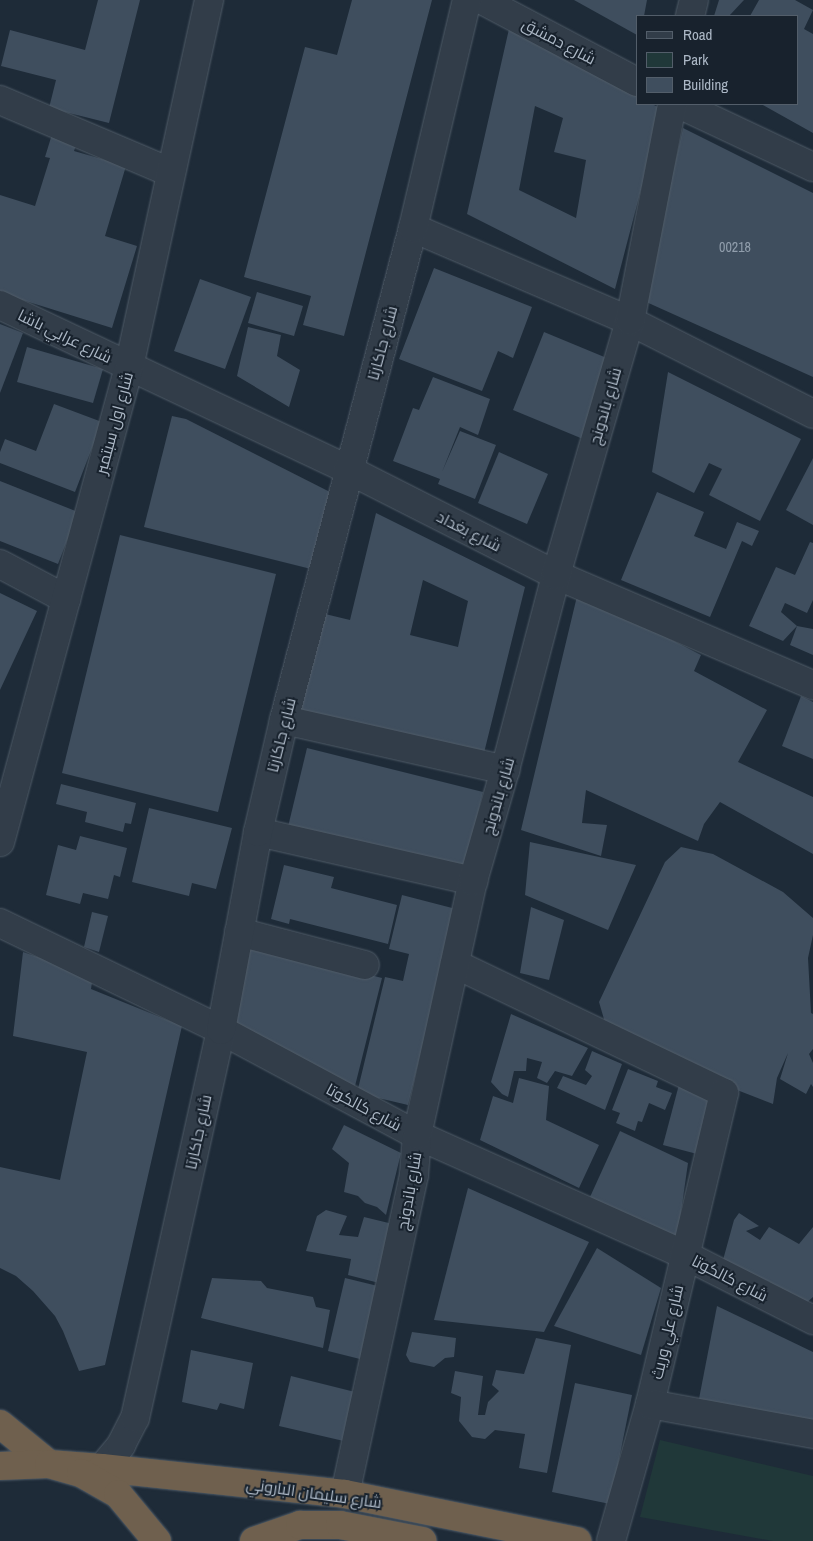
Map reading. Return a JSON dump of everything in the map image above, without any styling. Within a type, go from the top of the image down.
[{"type":"highway","points":[[1,1424],[48,1464]]},
{"type":"highway","name":"شارع سليمان الباروني","points":[[48,1464],[346,1494],[577,1541]]},
{"type":"highway","points":[[0,1466],[48,1464],[81,1473],[118,1494],[157,1541]]},
{"type":"highway","name":"شارع سليمان الباروني","points":[[254,1541],[300,1525],[340,1526],[422,1541]]},
{"type":"street","name":"شارع اول سبتمبر","points":[[0,842],[129,367],[209,0]]},
{"type":"street","name":"شارع جاكارتا","points":[[102,1468],[121,1445],[135,1418],[221,1030],[258,832],[284,720],[413,228],[466,0]]},
{"type":"street","name":"شارع دمشق","points":[[482,0],[636,81]]},
{"type":"street","points":[[690,15],[694,0]]},
{"type":"street","points":[[0,100],[170,172]]},
{"type":"street","name":"شارع باندونج","points":[[346,1494],[414,1175],[417,1135],[473,881],[506,770],[556,575],[630,321],[672,105]]},
{"type":"street","points":[[681,105],[813,167]]},
{"type":"street","points":[[413,228],[630,321],[813,414]]},
{"type":"street","name":"شارع عرابي باشا","points":[[0,305],[129,367]]},
{"type":"street","name":"شارع بغداد","points":[[129,367],[349,470],[556,575],[813,685]]},
{"type":"street","points":[[0,564],[66,599]]},
{"type":"street","points":[[284,720],[506,770]]},
{"type":"street","points":[[258,832],[473,881]]},
{"type":"street","name":"شارع كالكوتا","points":[[0,923],[221,1030],[417,1135],[685,1255],[813,1320]]},
{"type":"street","points":[[239,932],[365,965]]},
{"type":"street","name":"شارع علي وريث","points":[[455,964],[724,1093],[650,1404],[611,1541]]},
{"type":"street","points":[[650,1404],[813,1434]]},
{"type":"green space","points":[[660,1440],[813,1476],[813,1541],[773,1541],[640,1517]]},
{"type":"building","points":[[98,0],[140,0],[109,123],[49,108],[56,80],[1,66],[10,30],[85,50]]},
{"type":"building","points":[[352,0],[432,0],[344,336],[303,325],[311,296],[244,277],[305,47],[337,55]]},
{"type":"building","points":[[574,0],[647,0],[644,15],[636,15],[636,34]]},
{"type":"building","points":[[719,0],[744,0],[730,15],[714,15]]},
{"type":"building","points":[[759,0],[795,0],[813,10],[804,29],[813,34],[813,133],[763,105],[798,105],[798,15],[751,15]]},
{"type":"building","points":[[511,20],[636,94],[636,105],[654,105],[662,109],[615,289],[467,214]],"holes":[[[535,106],[563,118],[554,152],[586,160],[576,218],[519,190]]]},
{"type":"building","points":[[683,128],[813,193],[813,377],[644,301]]},
{"type":"building","points":[[53,131],[78,139],[74,151],[126,166],[105,236],[137,246],[112,328],[0,293],[0,195],[35,206],[50,158],[45,157]]},
{"type":"building","points":[[434,268],[532,307],[513,358],[498,351],[482,391],[399,359]]},
{"type":"building","points":[[200,279],[251,297],[225,369],[174,351]]},
{"type":"building","points":[[257,292],[303,306],[294,336],[248,323]]},
{"type":"building","points":[[0,324],[23,333],[0,393]]},
{"type":"building","points":[[248,327],[281,335],[277,356],[300,370],[289,407],[237,376]]},
{"type":"building","points":[[544,332],[614,361],[583,439],[513,410]]},
{"type":"building","points":[[27,347],[103,369],[93,403],[17,382]]},
{"type":"building","points":[[668,372],[801,439],[760,521],[709,495],[722,469],[709,463],[694,493],[652,472]]},
{"type":"building","points":[[433,377],[490,399],[478,435],[460,427],[442,472],[460,431],[496,445],[475,499],[438,484],[440,479],[393,461],[413,408],[419,410]]},
{"type":"building","points":[[54,404],[102,422],[75,492],[0,463],[0,452],[5,439],[36,451]]},
{"type":"building","points":[[172,416],[186,419],[330,492],[311,569],[144,527]]},
{"type":"building","points":[[499,452],[548,474],[527,524],[478,503]]},
{"type":"building","points":[[813,458],[813,525],[786,510]]},
{"type":"building","points":[[0,481],[78,512],[58,564],[0,541]]},
{"type":"building","points":[[657,492],[704,512],[694,536],[726,549],[737,522],[759,531],[752,546],[742,541],[710,617],[621,580]]},
{"type":"building","points":[[376,513],[525,587],[482,761],[296,715],[321,613],[350,620]],"holes":[[[423,580],[468,601],[458,647],[410,635]]]},
{"type":"building","points":[[120,535],[276,574],[218,812],[62,773]]},
{"type":"building","points":[[810,542],[813,543],[813,600],[807,613],[785,603],[781,612],[797,626],[783,641],[749,626],[776,567],[795,575]]},
{"type":"building","points":[[578,592],[701,655],[694,671],[767,710],[738,762],[813,797],[813,854],[720,802],[704,824],[698,841],[586,790],[582,823],[607,825],[601,856],[521,830]]},
{"type":"building","points":[[0,593],[37,611],[0,690]]},
{"type":"building","points":[[797,626],[813,629],[813,655],[790,645]]},
{"type":"building","points":[[801,696],[813,702],[813,759],[782,746]]},
{"type":"building","points":[[307,748],[483,792],[463,875],[287,831]]},
{"type":"building","points":[[61,784],[136,803],[131,824],[125,823],[123,832],[85,822],[87,812],[56,804]]},
{"type":"building","points":[[149,808],[232,828],[216,889],[192,883],[189,896],[132,882]]},
{"type":"building","points":[[80,836],[127,848],[120,877],[114,875],[108,899],[83,893],[80,904],[46,895],[58,845],[76,850]]},
{"type":"building","points":[[530,842],[636,865],[608,930],[525,895]]},
{"type":"building","points":[[681,847],[713,854],[783,892],[813,918],[813,935],[808,958],[811,1013],[813,1014],[813,1049],[809,1054],[813,1063],[813,1087],[811,1084],[806,1094],[780,1079],[788,1053],[777,1078],[773,1104],[701,1076],[606,1026],[599,1002],[665,862]]},
{"type":"building","points":[[284,865],[334,877],[331,888],[397,905],[388,944],[290,919],[289,924],[271,919]]},
{"type":"building","points":[[402,895],[456,909],[408,1105],[357,1093],[385,977],[403,981],[409,954],[389,949]]},
{"type":"building","points":[[531,907],[564,920],[549,980],[520,973]]},
{"type":"building","points":[[92,912],[108,916],[99,952],[84,947]]},
{"type":"building","points":[[250,945],[382,978],[355,1086],[279,1056],[281,1047],[249,1039],[230,1026]]},
{"type":"building","points":[[23,952],[93,976],[91,989],[182,1026],[105,1365],[79,1371],[55,1316],[33,1291],[16,1276],[0,1268],[0,1167],[60,1180],[87,1052],[13,1036]]},
{"type":"building","points":[[511,1014],[588,1048],[572,1076],[555,1071],[547,1083],[537,1078],[542,1062],[527,1058],[526,1071],[514,1071],[508,1097],[502,1094],[491,1082]]},
{"type":"building","points":[[592,1051],[622,1064],[605,1110],[557,1088],[563,1076],[586,1085],[592,1076],[585,1070]]},
{"type":"building","points":[[628,1069],[658,1081],[656,1087],[672,1093],[665,1110],[649,1103],[642,1122],[638,1121],[635,1131],[616,1123],[620,1113],[612,1110]]},
{"type":"building","points":[[681,1077],[713,1091],[697,1154],[663,1145]]},
{"type":"building","points":[[519,1078],[549,1086],[546,1120],[599,1145],[579,1188],[480,1140],[493,1096],[513,1103]]},
{"type":"building","points":[[344,1125],[401,1153],[386,1215],[377,1207],[365,1203],[358,1196],[344,1192],[349,1163],[332,1149]]},
{"type":"building","points":[[620,1131],[688,1163],[677,1240],[590,1197]]},
{"type":"building","points":[[468,1188],[589,1242],[544,1332],[434,1320]]},
{"type":"building","points":[[326,1210],[347,1216],[339,1235],[358,1237],[364,1217],[397,1225],[383,1284],[348,1275],[351,1259],[306,1251],[317,1216]]},
{"type":"building","points":[[739,1213],[759,1226],[746,1231],[760,1240],[769,1227],[799,1244],[813,1227],[813,1297],[804,1305],[772,1289],[770,1282],[723,1260],[734,1220]]},
{"type":"building","points":[[597,1248],[661,1288],[641,1355],[554,1326]]},
{"type":"building","points":[[212,1278],[261,1281],[267,1288],[313,1297],[316,1307],[330,1310],[323,1348],[201,1318]]},
{"type":"building","points":[[345,1278],[382,1287],[364,1360],[328,1351]]},
{"type":"building","points":[[717,1306],[813,1352],[813,1424],[698,1404]]},
{"type":"building","points":[[412,1332],[456,1338],[454,1357],[445,1358],[434,1367],[410,1362],[406,1355]]},
{"type":"building","points":[[536,1338],[571,1345],[547,1473],[519,1468],[525,1434],[495,1430],[485,1439],[472,1437],[459,1421],[461,1397],[451,1393],[455,1371],[483,1376],[478,1415],[485,1415],[488,1402],[499,1391],[492,1385],[496,1370],[524,1374]]},
{"type":"building","points":[[191,1350],[253,1363],[244,1409],[220,1403],[217,1410],[182,1402]]},
{"type":"building","points":[[291,1376],[359,1393],[348,1442],[279,1426]]},
{"type":"building","points":[[575,1383],[632,1395],[610,1504],[552,1492]]}]
